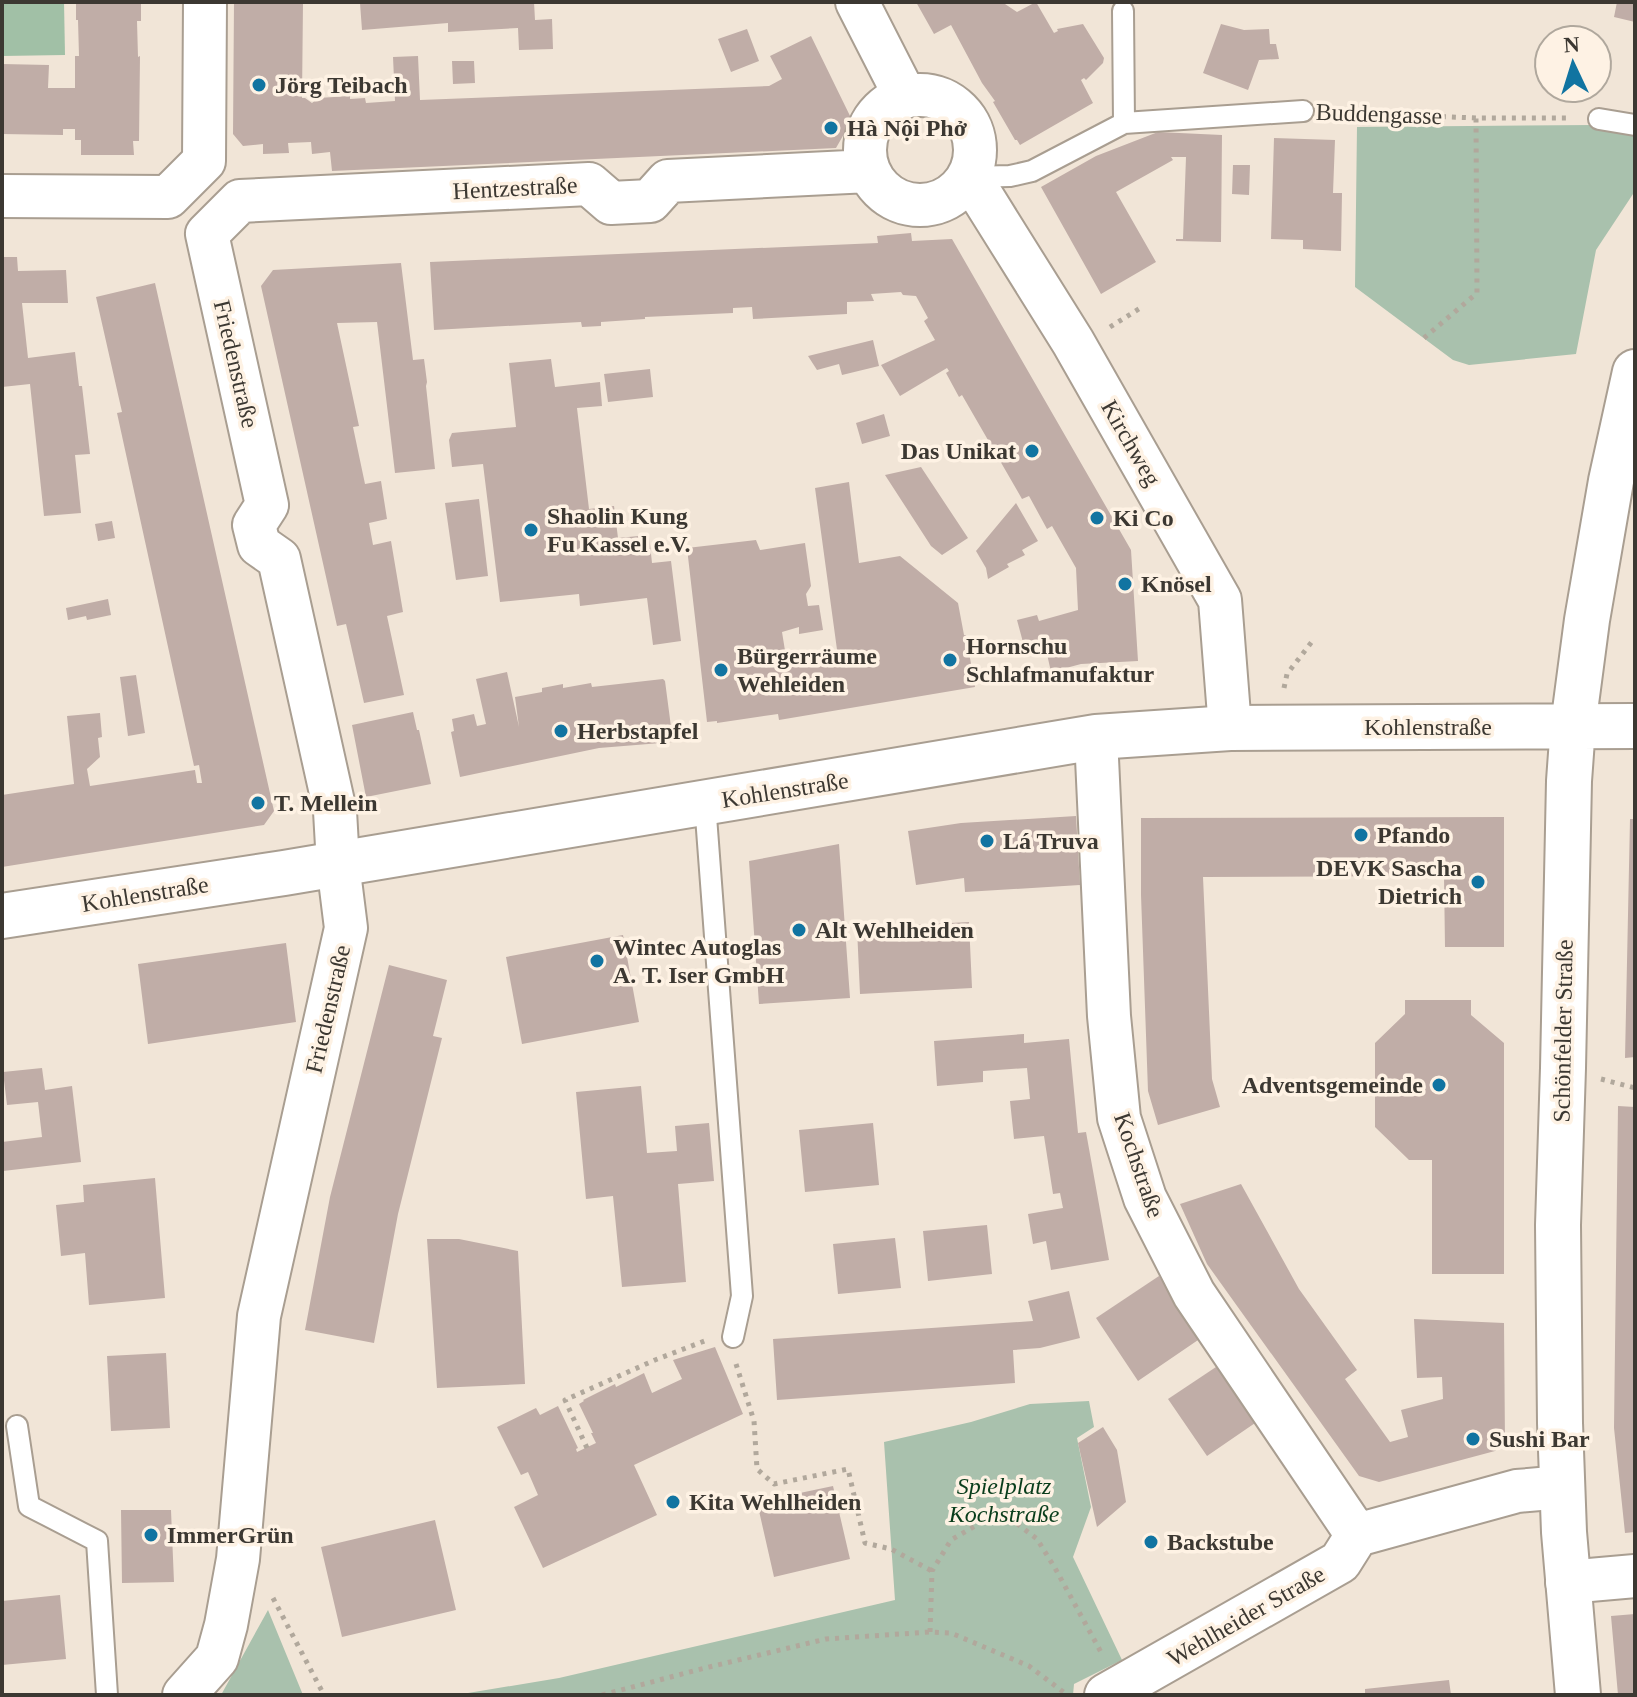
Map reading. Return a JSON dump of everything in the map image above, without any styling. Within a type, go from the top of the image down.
[{"type":"main road","name":"Schönfelder Straße","points":[[1578,1695],[1567,1582],[1560,1423],[1558,1225],[1568,824],[1573,726],[1587,620],[1608,496],[1635,372]]},
{"type":"main road","name":"Kohlenstraße","points":[[2,916],[338,864],[1096,737],[1230,728],[1635,726]]},
{"type":"street","points":[[2,196],[168,197],[204,161],[205,2]]},
{"type":"street","points":[[857,2],[905,96]]},
{"type":"street","points":[[926,94],[947,100],[964,115],[974,134],[976,156],[968,179],[950,197],[932,204],[911,205],[892,198],[878,186],[869,171],[865,155],[865,139],[871,124],[880,111],[905,96],[926,94]]},
{"type":"street","name":"Hentzestraße","points":[[207,234],[240,201],[589,184],[611,203],[650,201],[668,181],[869,171]]},
{"type":"street","name":"Kirchweg","points":[[968,179],[1073,342],[1220,600],[1230,728]]},
{"type":"street","name":"Friedenstraße","points":[[184,1695],[217,1658],[226,1625],[238,1559],[259,1316],[346,928],[335,811],[279,559],[259,545],[254,525],[267,505],[207,234]]},
{"type":"street","name":"Kochstraße","points":[[1096,737],[1109,1016],[1119,1118],[1145,1198],[1194,1294],[1357,1535]]},
{"type":"street","points":[[1357,1535],[1517,1491],[1563,1487]]},
{"type":"street","name":"Wehlheider Straße","points":[[1113,1692],[1340,1562],[1357,1535]]},
{"type":"street","points":[[1567,1582],[1635,1576]]},
{"type":"lane","points":[[1123,11],[1124,123]]},
{"type":"lane","name":"Buddengasse","points":[[968,179],[1032,171],[1124,123],[1303,111]]},
{"type":"lane","points":[[1599,119],[1635,125]]},
{"type":"lane","points":[[705,803],[742,1296],[733,1337]]},
{"type":"lane","points":[[17,1426],[29,1506],[97,1541],[107,1695]]},
{"type":"path","name":"Buddengasse","points":[[1303,111],[1599,119]]},
{"type":"path","points":[[1424,338],[1477,293],[1476,118]]},
{"type":"path","points":[[1102,332],[1142,307]]},
{"type":"path","points":[[1287,674],[1314,639]]},
{"type":"path","points":[[587,1448],[565,1400],[716,1337],[733,1337],[737,1370],[754,1421],[757,1469],[774,1484],[848,1469],[865,1543],[891,1549],[932,1571]]},
{"type":"path","points":[[930,1632],[932,1571],[951,1540],[982,1522],[1011,1519],[1037,1539],[1055,1568],[1113,1692]]},
{"type":"path","points":[[238,1559],[271,1594],[324,1695]]},
{"type":"path","points":[[602,1695],[826,1639],[930,1632],[951,1633],[1029,1666],[1068,1695]]},
{"type":"green space","points":[[2,2],[64,2],[65,55],[2,56]]},
{"type":"green space","points":[[1593,125],[1635,134],[1635,191],[1596,250],[1576,354],[1469,365],[1453,360],[1355,287],[1357,127]]},
{"type":"green space","name":"Spielplatz Kochstraße","points":[[1089,1401],[1094,1427],[1077,1438],[1091,1507],[1073,1557],[1122,1660],[1074,1684],[1073,1695],[456,1695],[559,1678],[895,1600],[884,1442],[971,1422],[1030,1404]]},
{"type":"green space","points":[[268,1610],[303,1695],[221,1695]]},
{"type":"building","points":[[76,2],[141,2],[141,21],[137,21],[140,56],[139,141],[133,141],[134,155],[81,155],[81,140],[75,140],[75,129],[63,129],[63,135],[2,134],[2,64],[49,65],[48,88],[75,88],[75,56],[79,56]]},
{"type":"building","points":[[234,2],[303,2],[302,98],[312,103],[318,98],[350,96],[350,99],[365,98],[366,103],[395,101],[393,57],[418,56],[420,100],[769,86],[782,79],[770,56],[811,36],[852,120],[836,148],[332,171],[330,152],[312,154],[311,142],[288,143],[289,153],[263,154],[263,144],[243,146],[233,134]]},
{"type":"building","points":[[534,2],[535,20],[552,19],[553,49],[519,50],[518,28],[448,32],[448,23],[362,30],[360,3]]},
{"type":"building","points":[[916,2],[1002,2],[1017,12],[1036,2],[1054,33],[1057,29],[1083,24],[1104,58],[1086,80],[1081,80],[1093,103],[1020,145],[951,25],[934,34]]},
{"type":"building","points":[[1617,2],[1635,2],[1635,22],[1614,17]]},
{"type":"building","points":[[1221,24],[1244,30],[1269,29],[1270,44],[1276,44],[1279,59],[1259,60],[1248,90],[1203,73]]},
{"type":"building","points":[[747,29],[759,61],[731,72],[718,39]]},
{"type":"building","points":[[452,61],[474,61],[475,83],[453,84]]},
{"type":"building","points":[[1158,132],[1222,135],[1221,242],[1176,241],[1183,239],[1186,157],[1171,157],[1173,160],[1116,192],[1156,262],[1101,294],[1041,187],[1096,156]]},
{"type":"building","points":[[1274,138],[1335,140],[1333,193],[1342,193],[1341,251],[1303,249],[1303,240],[1271,239]]},
{"type":"building","points":[[1233,165],[1250,165],[1249,195],[1232,194]]},
{"type":"building","points":[[911,233],[912,241],[952,239],[1131,550],[1138,661],[1081,664],[1051,672],[1047,654],[1024,646],[1017,620],[1037,615],[1039,621],[1078,610],[1076,568],[1052,526],[1047,529],[1029,496],[1022,499],[962,395],[959,397],[946,373],[949,371],[947,368],[900,396],[881,365],[935,340],[924,321],[928,318],[916,296],[901,292],[871,294],[874,301],[847,302],[847,314],[753,319],[752,307],[733,308],[733,313],[601,322],[601,326],[582,327],[581,322],[434,330],[430,262],[878,243],[877,236]]},
{"type":"building","points":[[2,257],[17,257],[18,271],[66,270],[68,303],[22,303],[28,358],[75,352],[90,454],[75,455],[81,513],[44,516],[30,384],[2,387]]},
{"type":"building","points":[[401,263],[413,360],[424,359],[435,469],[395,473],[377,322],[337,323],[359,426],[353,427],[365,484],[381,481],[387,519],[369,523],[373,545],[391,541],[403,612],[387,616],[404,695],[364,703],[346,624],[337,626],[261,286],[273,270]]},
{"type":"building","points":[[155,283],[274,811],[264,825],[2,867],[2,795],[74,784],[67,716],[100,713],[100,757],[87,769],[90,786],[195,770],[197,783],[202,783],[199,765],[194,766],[117,413],[122,412],[96,297]]},
{"type":"building","points":[[873,340],[879,366],[842,375],[839,364],[817,370],[808,356]]},
{"type":"building","points":[[551,359],[555,387],[600,382],[602,406],[577,408],[589,509],[614,506],[618,538],[649,535],[652,563],[671,561],[681,641],[653,645],[647,598],[580,606],[579,594],[500,602],[483,464],[452,467],[449,440],[452,433],[516,427],[509,363]]},
{"type":"building","points":[[650,369],[653,397],[608,402],[604,374]]},
{"type":"building","points":[[884,414],[890,436],[862,444],[856,423]]},
{"type":"building","points":[[921,467],[968,538],[942,555],[931,546],[885,475]]},
{"type":"building","points":[[849,482],[859,563],[900,556],[958,603],[975,687],[779,720],[778,714],[707,722],[687,548],[756,540],[760,550],[805,543],[811,586],[806,594],[808,606],[819,605],[823,630],[799,634],[799,627],[782,632],[787,663],[838,657],[815,488]]},
{"type":"building","points":[[479,499],[488,576],[456,580],[445,503]]},
{"type":"building","points":[[1016,503],[1038,541],[1022,550],[1025,555],[988,579],[986,568],[976,551]]},
{"type":"building","points":[[112,521],[115,538],[98,541],[95,524]]},
{"type":"building","points":[[108,599],[111,615],[68,620],[66,608]]},
{"type":"building","points":[[507,672],[519,727],[515,697],[542,692],[542,688],[591,683],[592,687],[663,679],[673,742],[599,748],[460,777],[451,732],[454,731],[452,719],[474,714],[477,726],[486,724],[476,679]]},
{"type":"building","points":[[136,675],[145,733],[128,736],[120,677]]},
{"type":"building","points":[[413,712],[431,784],[366,797],[352,725]]},
{"type":"building","points":[[1076,816],[1080,885],[965,892],[964,878],[916,885],[908,831],[961,823]]},
{"type":"building","points":[[1504,817],[1504,947],[1445,947],[1444,876],[1203,877],[1212,1079],[1220,1107],[1158,1125],[1148,1091],[1141,818]]},
{"type":"building","points":[[1630,819],[1635,819],[1635,1057],[1625,1058]]},
{"type":"building","name":"Alt Wehlheiden","points":[[839,844],[850,998],[759,1004],[749,861]]},
{"type":"building","points":[[969,922],[972,988],[860,994],[857,928]]},
{"type":"building","points":[[623,935],[639,1022],[522,1044],[506,957]]},
{"type":"building","points":[[286,943],[296,1022],[148,1044],[138,964]]},
{"type":"building","points":[[389,965],[447,980],[433,1036],[442,1038],[398,1214],[374,1343],[305,1330],[330,1197]]},
{"type":"building","name":"Adventsgemeinde","points":[[1405,1000],[1471,1000],[1471,1015],[1504,1043],[1504,1274],[1432,1274],[1432,1160],[1409,1160],[1375,1127],[1375,1043],[1405,1014]]},
{"type":"building","points":[[1024,1034],[1024,1043],[1069,1039],[1078,1133],[1086,1132],[1109,1260],[1051,1270],[1046,1241],[1033,1244],[1028,1214],[1063,1208],[1060,1193],[1053,1194],[1044,1136],[1014,1139],[1010,1101],[1030,1099],[1027,1068],[983,1071],[983,1082],[937,1086],[934,1041]]},
{"type":"building","points":[[42,1068],[45,1090],[72,1086],[81,1162],[3,1171],[2,1142],[42,1137],[38,1102],[7,1105],[3,1072]]},
{"type":"building","points":[[641,1086],[647,1153],[677,1151],[675,1126],[709,1123],[714,1181],[678,1184],[686,1282],[622,1287],[613,1196],[586,1199],[576,1092]]},
{"type":"building","points":[[1618,1106],[1635,1107],[1635,1532],[1625,1533],[1614,1428]]},
{"type":"building","points":[[873,1123],[879,1185],[805,1192],[799,1130]]},
{"type":"building","points":[[155,1178],[165,1298],[89,1305],[85,1253],[61,1256],[56,1205],[84,1202],[83,1185]]},
{"type":"building","points":[[1241,1184],[1299,1289],[1357,1370],[1345,1379],[1390,1442],[1408,1437],[1401,1410],[1443,1399],[1442,1377],[1417,1378],[1414,1319],[1504,1323],[1505,1444],[1495,1451],[1379,1482],[1359,1476],[1207,1264],[1180,1204]]},
{"type":"building","points":[[987,1225],[992,1274],[928,1281],[923,1231]]},
{"type":"building","points":[[895,1238],[901,1288],[838,1294],[833,1244]]},
{"type":"building","points":[[427,1239],[459,1239],[518,1251],[525,1384],[437,1388]]},
{"type":"building","points":[[1159,1276],[1201,1338],[1138,1381],[1096,1318]]},
{"type":"building","points":[[1069,1291],[1080,1338],[1040,1348],[1013,1350],[1015,1383],[777,1400],[773,1339],[1033,1321],[1028,1301]]},
{"type":"building","points":[[715,1347],[743,1414],[634,1465],[657,1515],[543,1568],[514,1507],[538,1495],[528,1472],[521,1475],[497,1427],[536,1408],[540,1415],[558,1406],[578,1448],[577,1452],[596,1443],[579,1404],[583,1400],[644,1373],[652,1393],[682,1379],[673,1360]]},
{"type":"building","points":[[166,1353],[170,1428],[111,1431],[107,1356]]},
{"type":"building","points":[[1219,1365],[1258,1421],[1207,1456],[1168,1399]]},
{"type":"building","points":[[1103,1427],[1117,1450],[1126,1502],[1097,1527],[1078,1443]]},
{"type":"building","points":[[833,1486],[850,1559],[774,1577],[757,1502]]},
{"type":"building","points":[[121,1510],[171,1510],[174,1582],[122,1583]]},
{"type":"building","points":[[435,1520],[456,1610],[342,1637],[321,1547]]},
{"type":"building","points":[[60,1595],[66,1659],[2,1665],[2,1601]]},
{"type":"building","points":[[1635,1614],[1635,1695],[1618,1695],[1611,1616]]},
{"type":"building","points":[[1449,1680],[1451,1695],[1365,1695],[1365,1689]]},
{"type":"place","name":"Jörg Teibach","points":[[259,85]]},
{"type":"place","name":"Hà Nội Phở","points":[[831,128]]},
{"type":"place","name":"Das Unikat","points":[[1032,451]]},
{"type":"place","name":"Ki Co","points":[[1097,518]]},
{"type":"place","name":"Shaolin Kung Fu Kassel e.V.","points":[[531,530]]},
{"type":"place","name":"Knösel","points":[[1125,584]]},
{"type":"place","name":"Hornschu Schlafmanufaktur","points":[[950,660]]},
{"type":"place","name":"Bürgerräume Wehleiden","points":[[721,670]]},
{"type":"place","name":"Herbstapfel","points":[[561,731]]},
{"type":"place","name":"T. Mellein","points":[[258,803]]},
{"type":"place","name":"Pfando","points":[[1361,835]]},
{"type":"place","name":"Lá Truva","points":[[987,841]]},
{"type":"place","name":"DEVK Sascha Dietrich","points":[[1478,882]]},
{"type":"place","name":"Alt Wehlheiden","points":[[799,930]]},
{"type":"place","name":"Wintec Autoglas A. T. Iser GmbH","points":[[597,961]]},
{"type":"place","name":"Adventsgemeinde","points":[[1439,1085]]},
{"type":"place","name":"Sushi Bar","points":[[1473,1439]]},
{"type":"place","name":"Kita Wehlheiden","points":[[673,1502]]},
{"type":"place","name":"ImmerGrün","points":[[151,1535]]},
{"type":"place","name":"Backstube","points":[[1151,1542]]}]
